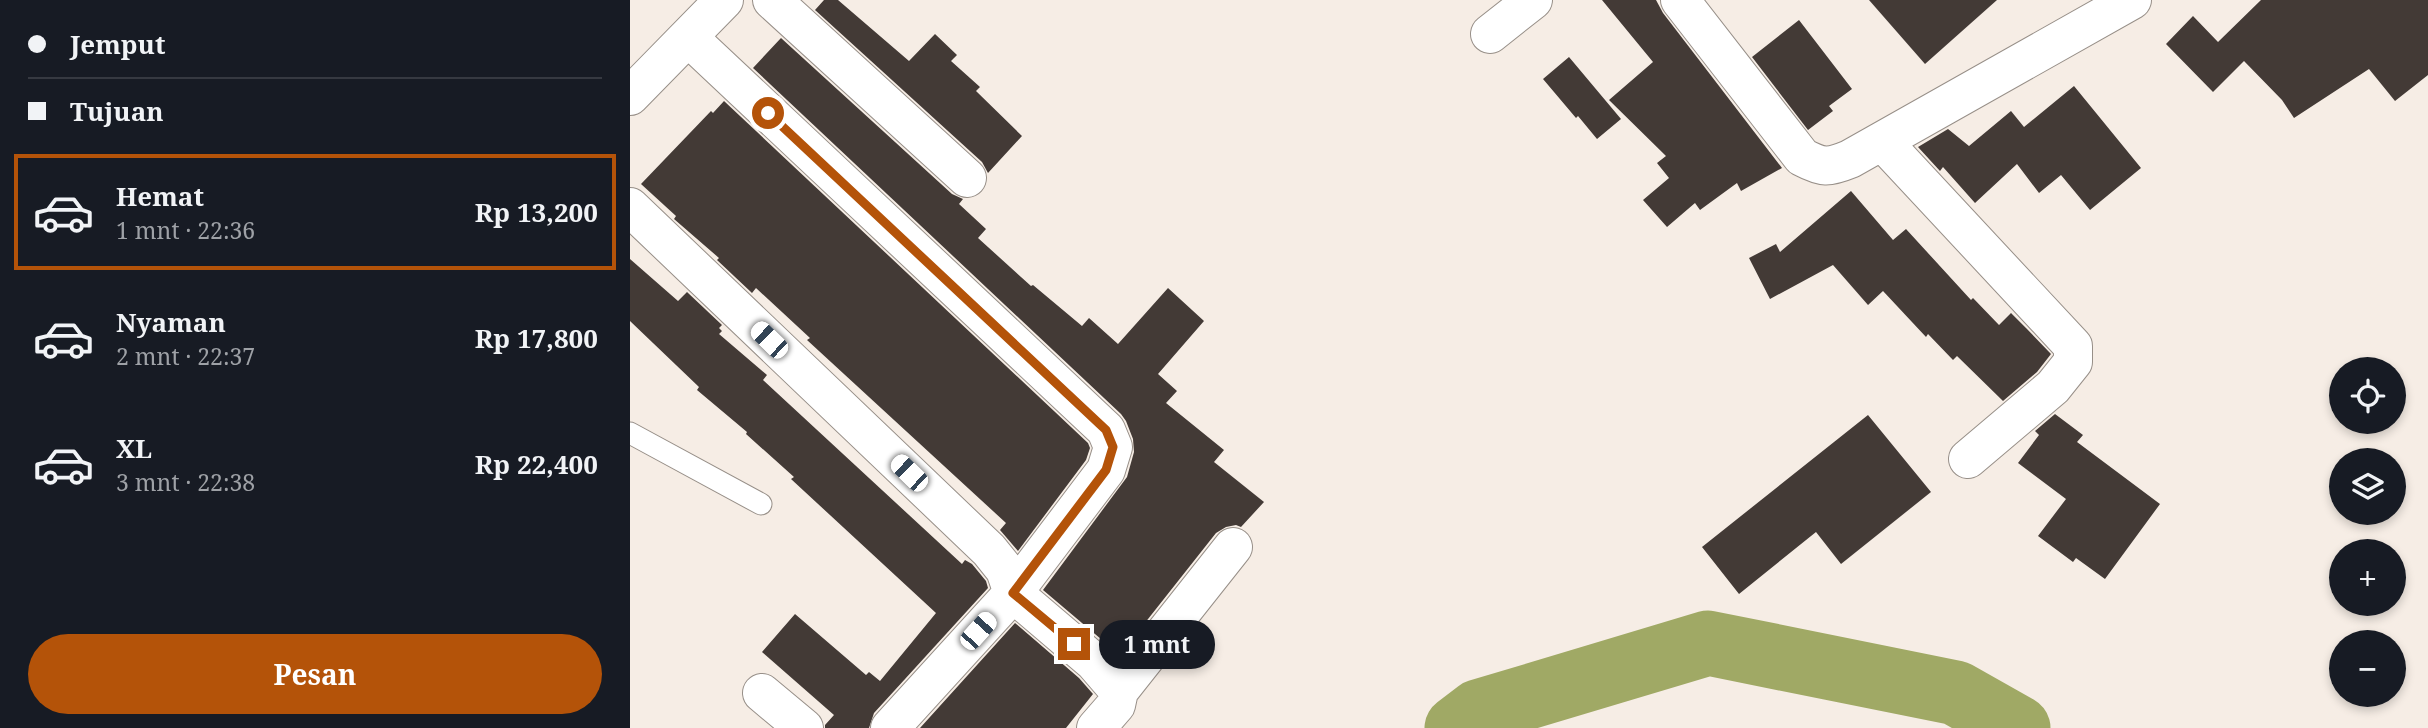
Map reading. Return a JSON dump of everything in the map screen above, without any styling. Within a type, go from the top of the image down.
[{"type":"street","points":[[630,96],[724,0]]},
{"type":"street","points":[[772,0],[967,178]]},
{"type":"street","points":[[1490,33],[1533,0]]},
{"type":"street","points":[[1680,0],[1802,157],[1820,166],[1832,166],[1882,141],[2132,0]]},
{"type":"street","points":[[689,38],[1106,430],[1113,447],[1106,470],[1013,593],[890,728]]},
{"type":"street","points":[[1882,141],[2073,346],[2073,362],[2053,387],[1968,459]]},
{"type":"street","points":[[630,206],[989,550],[1005,570],[1013,593],[1094,662],[1119,691]]},
{"type":"street","points":[[1096,728],[1116,705],[1119,691],[1233,547]]},
{"type":"street","points":[[762,693],[804,728]]},
{"type":"lane","points":[[630,433],[761,504]]},
{"type":"building","points":[[824,0],[838,0],[909,61],[935,34],[957,55],[951,61],[980,87],[976,91],[1022,136],[988,173],[982,162],[815,10]]},
{"type":"building","points":[[1602,0],[1656,0],[1663,13],[1782,168],[1741,191],[1737,183],[1700,210],[1695,203],[1667,227],[1643,200],[1669,178],[1657,163],[1666,156],[1609,100],[1653,62]]},
{"type":"building","points":[[1869,0],[1997,0],[1925,64]]},
{"type":"building","points":[[2261,0],[2428,0],[2428,75],[2395,101],[2369,69],[2294,118],[2282,100],[2244,61],[2213,92],[2166,44],[2193,16],[2218,42]]},
{"type":"building","points":[[1799,20],[1852,89],[1829,106],[1833,111],[1808,130],[1752,57]]},
{"type":"building","points":[[781,38],[952,194],[963,199],[959,204],[986,229],[978,238],[1031,286],[1082,326],[1089,318],[1118,344],[1168,288],[1204,321],[1158,374],[1177,391],[1166,403],[1224,450],[1214,462],[1264,502],[1241,527],[1226,527],[1216,533],[1118,657],[1108,645],[1043,590],[1127,477],[1134,452],[1133,439],[1126,421],[753,68]]},
{"type":"building","points":[[1569,57],[1621,119],[1597,139],[1543,79]]},
{"type":"building","points":[[2074,86],[2141,168],[2090,210],[2061,175],[2039,193],[2017,164],[1975,203],[1943,167],[1940,171],[1918,147],[1948,129],[1969,146],[2011,111],[2024,127]]},
{"type":"building","points":[[724,101],[1088,443],[1090,448],[1086,460],[1018,551],[1000,530],[1006,523],[807,340],[810,338],[756,288],[752,293],[641,184],[711,111],[713,113]]},
{"type":"building","points":[[1851,191],[1893,240],[1906,229],[1971,300],[1973,298],[1999,325],[2011,313],[2051,354],[2037,372],[2003,401],[1957,356],[1953,360],[1928,334],[1926,337],[1883,291],[1868,305],[1833,265],[1770,299],[1749,258],[1776,244],[1780,252]]},
{"type":"building","points":[[630,259],[678,301],[687,292],[722,325],[719,334],[767,375],[763,380],[962,564],[965,560],[972,564],[986,581],[988,588],[874,713],[869,728],[825,728],[834,715],[762,652],[795,614],[866,675],[869,672],[880,681],[936,613],[791,479],[794,477],[746,434],[747,432],[697,390],[699,387],[630,321]]},
{"type":"building","points":[[2055,414],[2083,435],[2077,442],[2160,504],[2105,579],[2076,558],[2073,562],[2038,536],[2066,499],[2018,463],[2039,435],[2035,431]]},
{"type":"building","points":[[1868,415],[1931,492],[1841,564],[1816,532],[1739,594],[1702,547]]},
{"type":"building","points":[[1015,623],[1079,678],[1093,694],[1066,728],[920,728]]},
{"type":"waterway","points":[[1457,728],[1478,712],[1708,643],[1956,693],[2018,728]]},
{"type":"route","points":[[768,113],[1106,430],[1113,447],[1106,470],[1013,593],[1074,644]]}]
